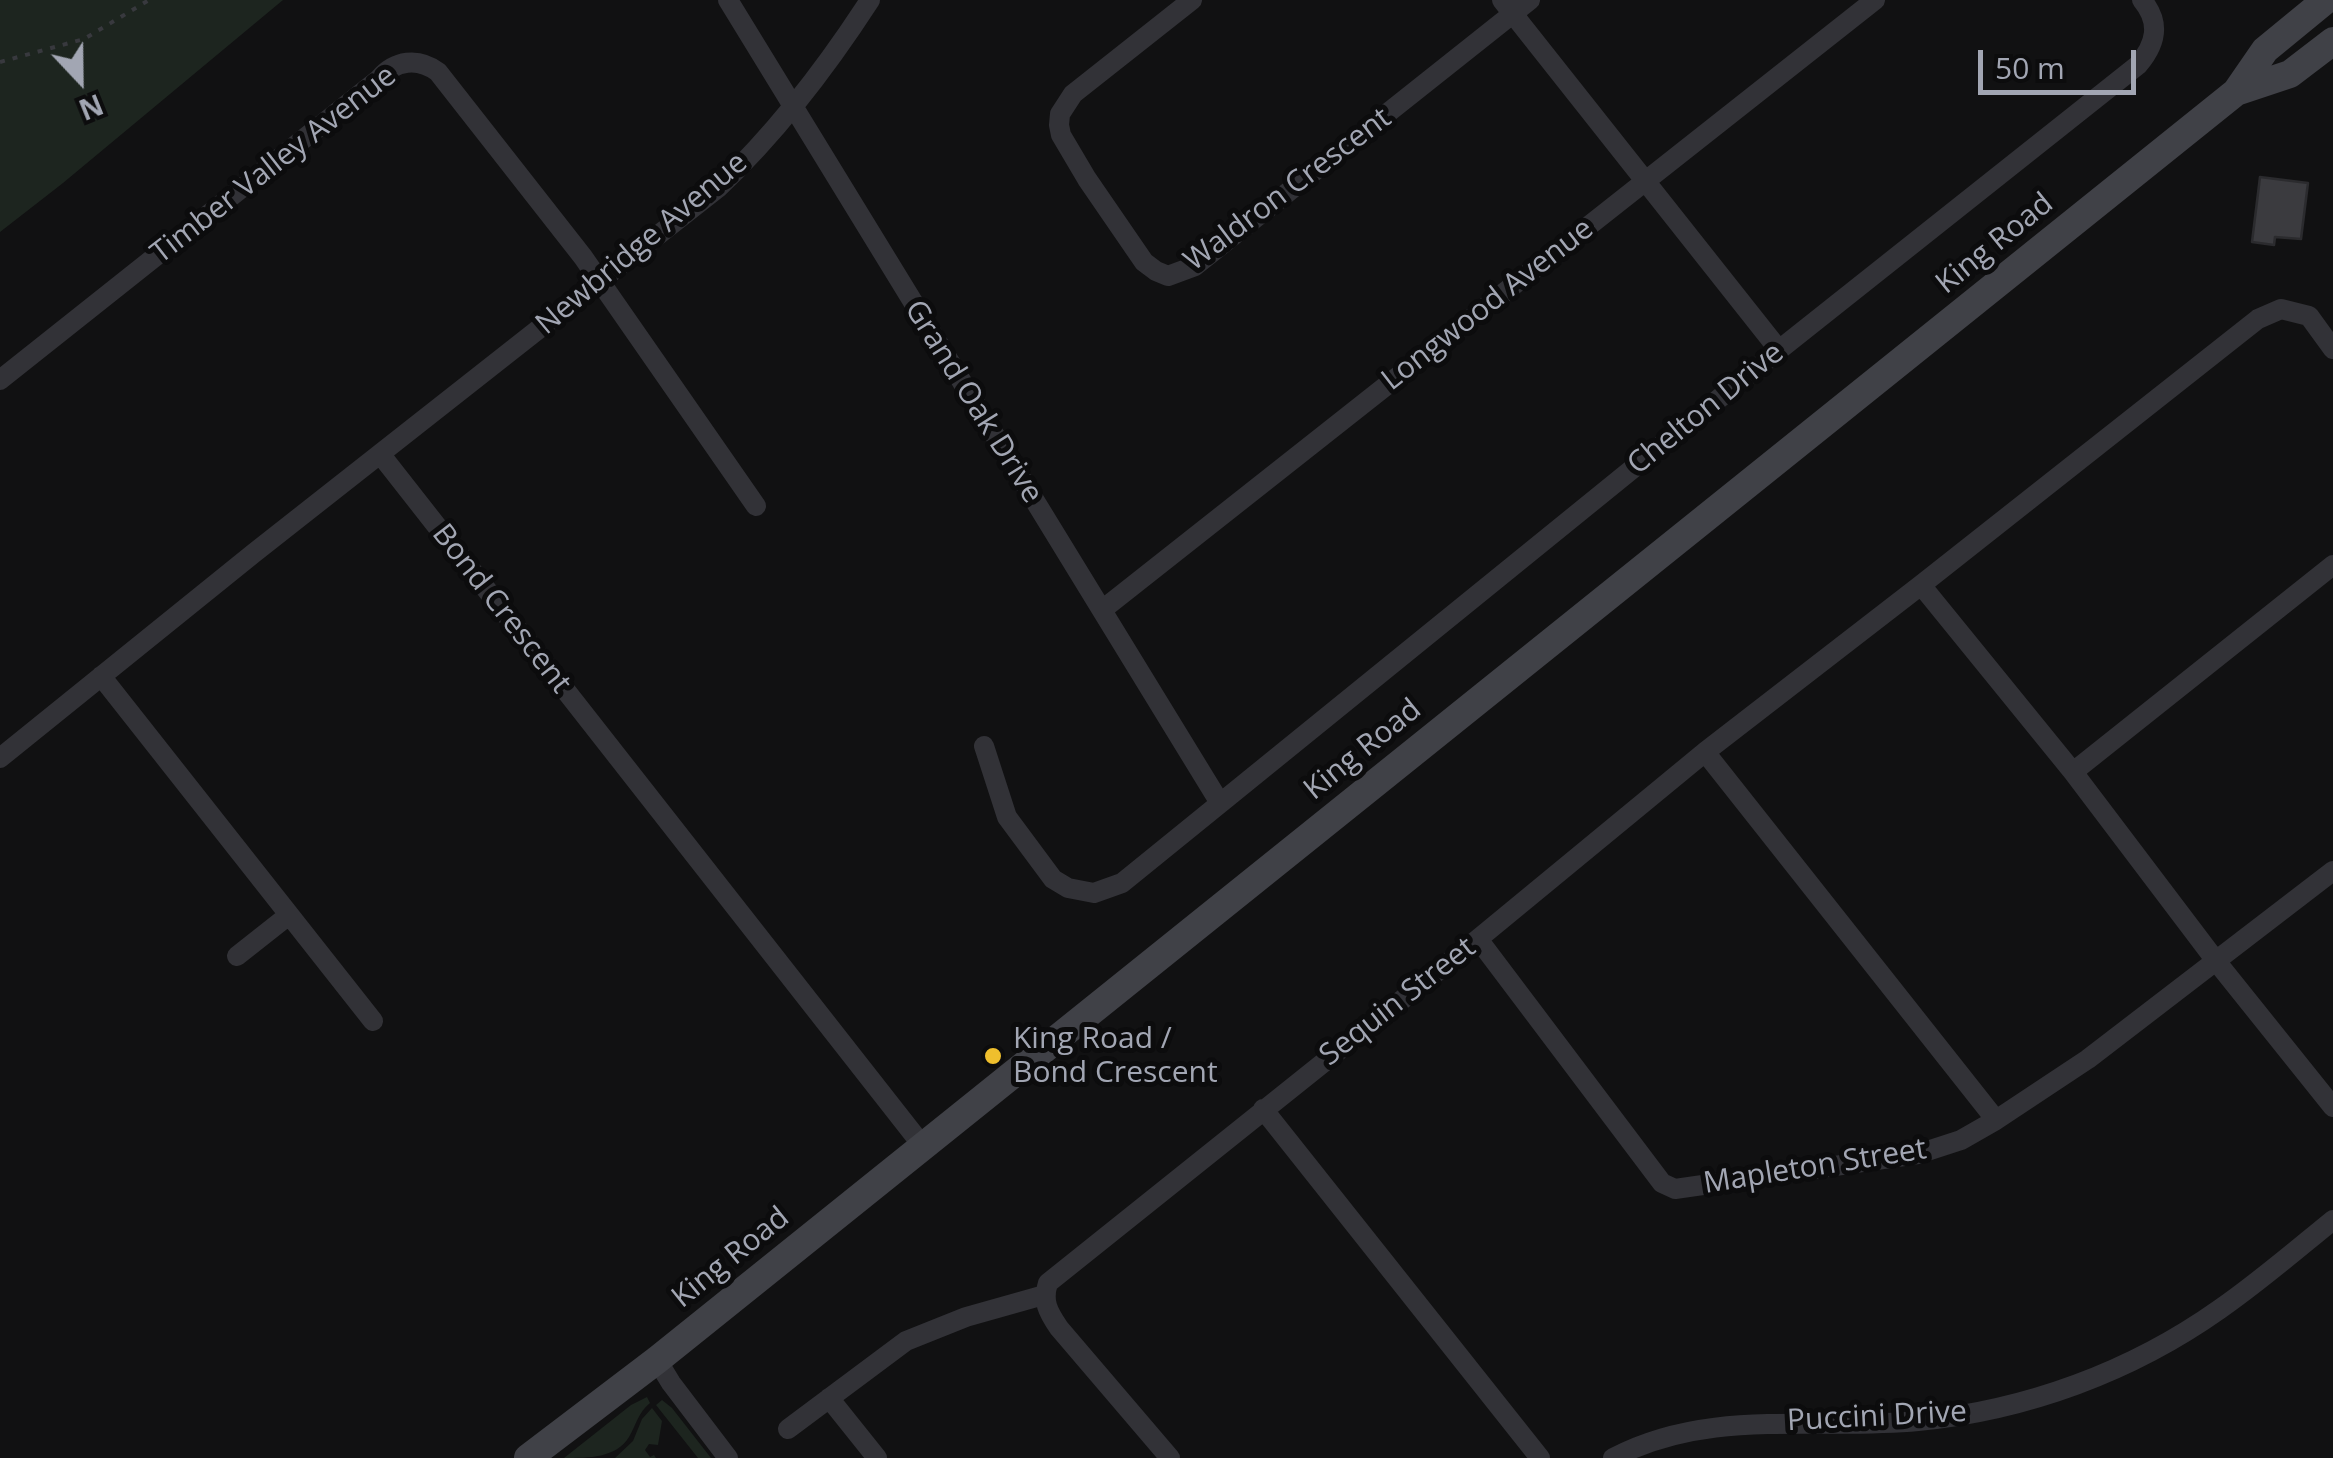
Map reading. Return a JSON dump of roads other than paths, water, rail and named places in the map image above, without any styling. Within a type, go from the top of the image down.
[{"type":"main road","name":"King Road","points":[[528,1458],[657,1360],[2236,92],[2265,50],[2326,0]]},
{"type":"main road","name":"King Road","points":[[2236,92],[2290,74],[2333,41]]},
{"type":"street","name":"Grand Oak Drive","points":[[728,0],[1220,803]]},
{"type":"street","name":"Newbridge Avenue","points":[[381,455],[718,188],[772,133],[870,0]]},
{"type":"street","name":"Waldron Crescent","points":[[1192,0],[1073,94],[1060,114],[1059,125],[1087,179],[1144,262],[1168,276],[1195,266],[1507,7]]},
{"type":"street","points":[[1530,0],[1507,7],[1779,350]]},
{"type":"street","name":"Longwood Avenue","points":[[1102,610],[1875,0]]},
{"type":"street","name":"Chelton Drive","points":[[984,746],[1007,817],[1053,879],[1068,888],[1094,894],[1122,883],[1779,350],[2138,65],[2149,52],[2154,32],[2149,9],[2142,0]]},
{"type":"street","name":"Timber Valley Avenue","points":[[0,380],[287,154],[387,70],[414,61],[438,72],[583,257],[756,506]]},
{"type":"street","name":"Sequin Street","points":[[1044,1295],[1048,1283],[1705,752],[2258,319],[2281,309],[2309,316],[2333,349]]},
{"type":"street","points":[[0,758],[381,455]]},
{"type":"street","name":"Bond Crescent","points":[[381,455],[922,1146]]},
{"type":"street","points":[[2073,772],[2333,565]]},
{"type":"street","points":[[1921,585],[2073,772],[2333,1107]]},
{"type":"street","points":[[102,676],[372,1021]]},
{"type":"street","points":[[1705,752],[1996,1120]]},
{"type":"street","name":"Mapleton Street","points":[[1478,939],[1662,1182],[1675,1188],[1918,1154],[1961,1140],[2088,1059],[2333,871]]},
{"type":"street","points":[[238,956],[289,915]]},
{"type":"street","points":[[1263,1110],[1540,1458]]},
{"type":"street","name":"Puccini Drive","points":[[1613,1458],[1666,1436],[1710,1426],[1916,1421],[1995,1409],[2052,1394],[2128,1364],[2182,1334],[2219,1310],[2333,1220]]},
{"type":"street","points":[[788,1429],[906,1341],[966,1317],[1044,1295],[1059,1328],[1170,1458]]},
{"type":"street","points":[[657,1360],[728,1458]]},
{"type":"street","points":[[830,1398],[878,1458]]},
{"type":"place","name":"King Road / Bond Crescent","points":[[993,1056]]}]
